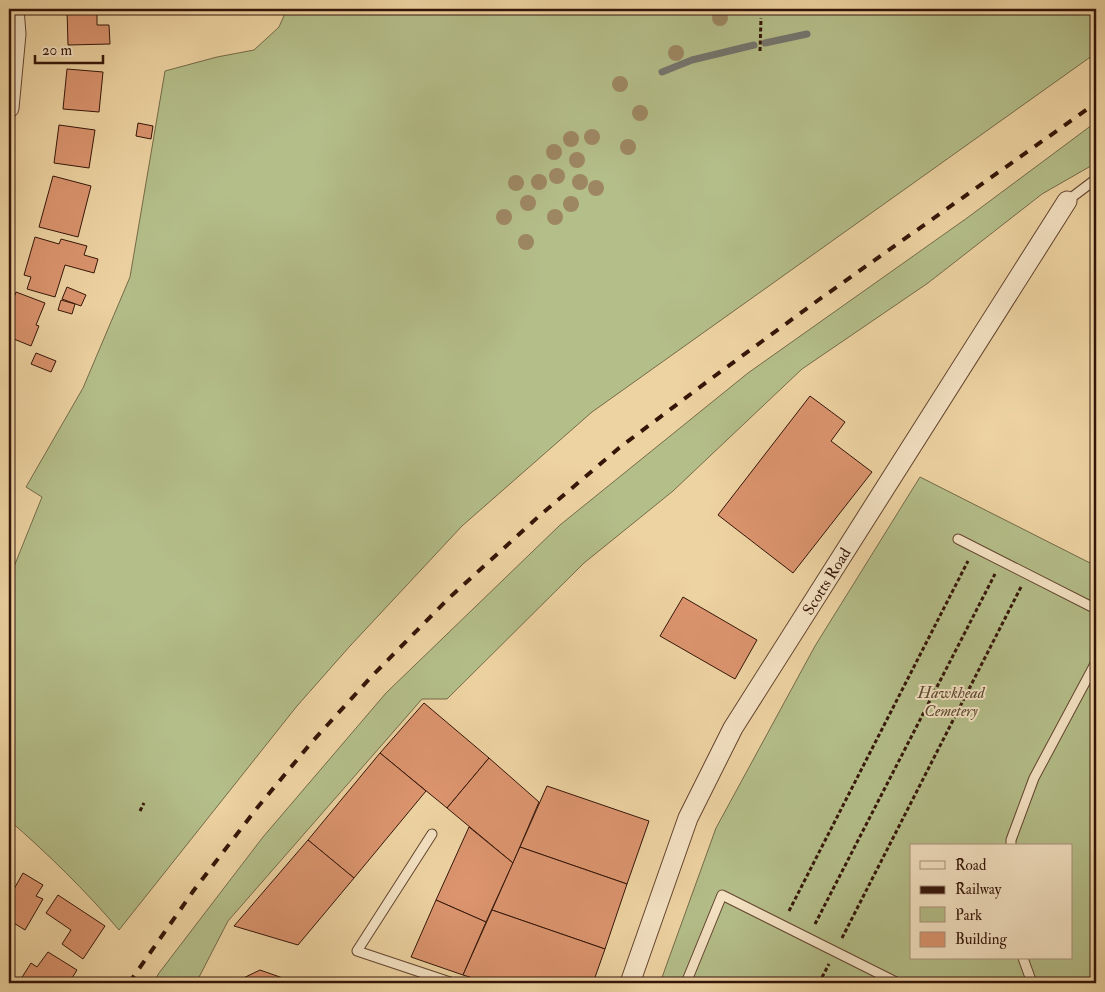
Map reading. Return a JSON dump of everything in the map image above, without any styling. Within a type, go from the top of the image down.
[{"type":"street","points":[[9,108],[16,34],[14,9]]},
{"type":"street","name":"Scotts Road","points":[[630,983],[688,818],[733,728],[1067,201]]},
{"type":"lane","points":[[1067,201],[1096,179]]},
{"type":"lane","points":[[958,540],[1096,608]]},
{"type":"lane","points":[[1011,844],[1034,778],[1096,662]]},
{"type":"lane","points":[[432,834],[357,951],[453,983]]},
{"type":"lane","points":[[686,983],[722,895],[898,983]]},
{"type":"lane","points":[[1024,960],[1032,983]]},
{"type":"path","points":[[760,51],[761,18]]},
{"type":"path","points":[[782,925],[975,548]]},
{"type":"path","points":[[807,938],[1001,561]]},
{"type":"path","points":[[835,952],[1028,574]]},
{"type":"path","points":[[140,811],[144,803]]},
{"type":"green space","points":[[287,9],[1096,9],[1096,53],[592,412],[462,526],[297,706],[119,930],[66,873],[9,820],[9,579],[42,497],[26,487],[83,388],[130,277],[165,71],[217,57],[254,50],[279,27]]},
{"type":"green space","points":[[1096,122],[1096,163],[1042,194],[928,283],[802,369],[673,491],[584,563],[447,699],[422,699],[228,921],[196,983],[153,983],[263,837],[386,693],[560,525],[748,373],[967,218]]},
{"type":"green space","name":"Hawkhead Cemetery","points":[[920,477],[1096,566],[1096,983],[660,983],[716,828],[815,646]]},
{"type":"building","points":[[67,9],[97,9],[97,25],[109,25],[110,44],[68,45]]},
{"type":"building","points":[[67,69],[103,72],[99,112],[63,109]]},
{"type":"building","points":[[138,123],[153,126],[151,139],[136,136]]},
{"type":"building","points":[[59,125],[95,130],[89,168],[54,163]]},
{"type":"building","points":[[53,176],[91,186],[78,237],[39,227]]},
{"type":"building","points":[[35,237],[59,244],[61,239],[87,246],[84,255],[98,259],[94,273],[65,265],[55,297],[27,289],[31,277],[24,275]]},
{"type":"building","points":[[67,287],[86,295],[81,306],[62,299]]},
{"type":"building","points":[[16,292],[45,303],[36,325],[39,326],[31,346],[9,337],[9,311]]},
{"type":"building","points":[[61,300],[75,304],[72,314],[58,310]]},
{"type":"building","points":[[36,353],[56,361],[51,372],[31,364]]},
{"type":"building","points":[[810,396],[845,422],[831,441],[872,472],[793,573],[718,515]]},
{"type":"building","points":[[683,597],[757,640],[735,679],[660,636]]},
{"type":"building","points":[[424,703],[489,758],[447,808],[380,753]]},
{"type":"building","points":[[380,753],[426,791],[354,878],[308,840]]},
{"type":"building","points":[[489,758],[539,802],[513,863],[447,808]]},
{"type":"building","points":[[547,786],[649,821],[627,884],[520,847]]},
{"type":"building","points":[[469,827],[513,863],[486,922],[436,900]]},
{"type":"building","points":[[308,840],[354,878],[298,945],[234,926]]},
{"type":"building","points":[[520,847],[627,884],[605,949],[492,910]]},
{"type":"building","points":[[23,873],[43,885],[36,896],[43,899],[25,930],[9,920],[9,898]]},
{"type":"building","points":[[58,895],[105,926],[83,959],[62,944],[71,930],[46,913]]},
{"type":"building","points":[[436,900],[486,922],[463,975],[411,957]]},
{"type":"building","points":[[492,910],[605,949],[593,983],[489,983],[463,975]]},
{"type":"building","points":[[48,952],[77,970],[69,983],[19,982],[31,963],[37,967]]},
{"type":"building","points":[[260,970],[297,983],[233,983]]},
{"type":"waterway","points":[[765,43],[807,34]]},
{"type":"waterway","points":[[662,72],[692,60],[754,45]]},
{"type":"railway","points":[[129,983],[194,890],[257,808],[311,743],[372,676],[449,598],[538,517],[619,448],[712,378],[1096,103]]}]
